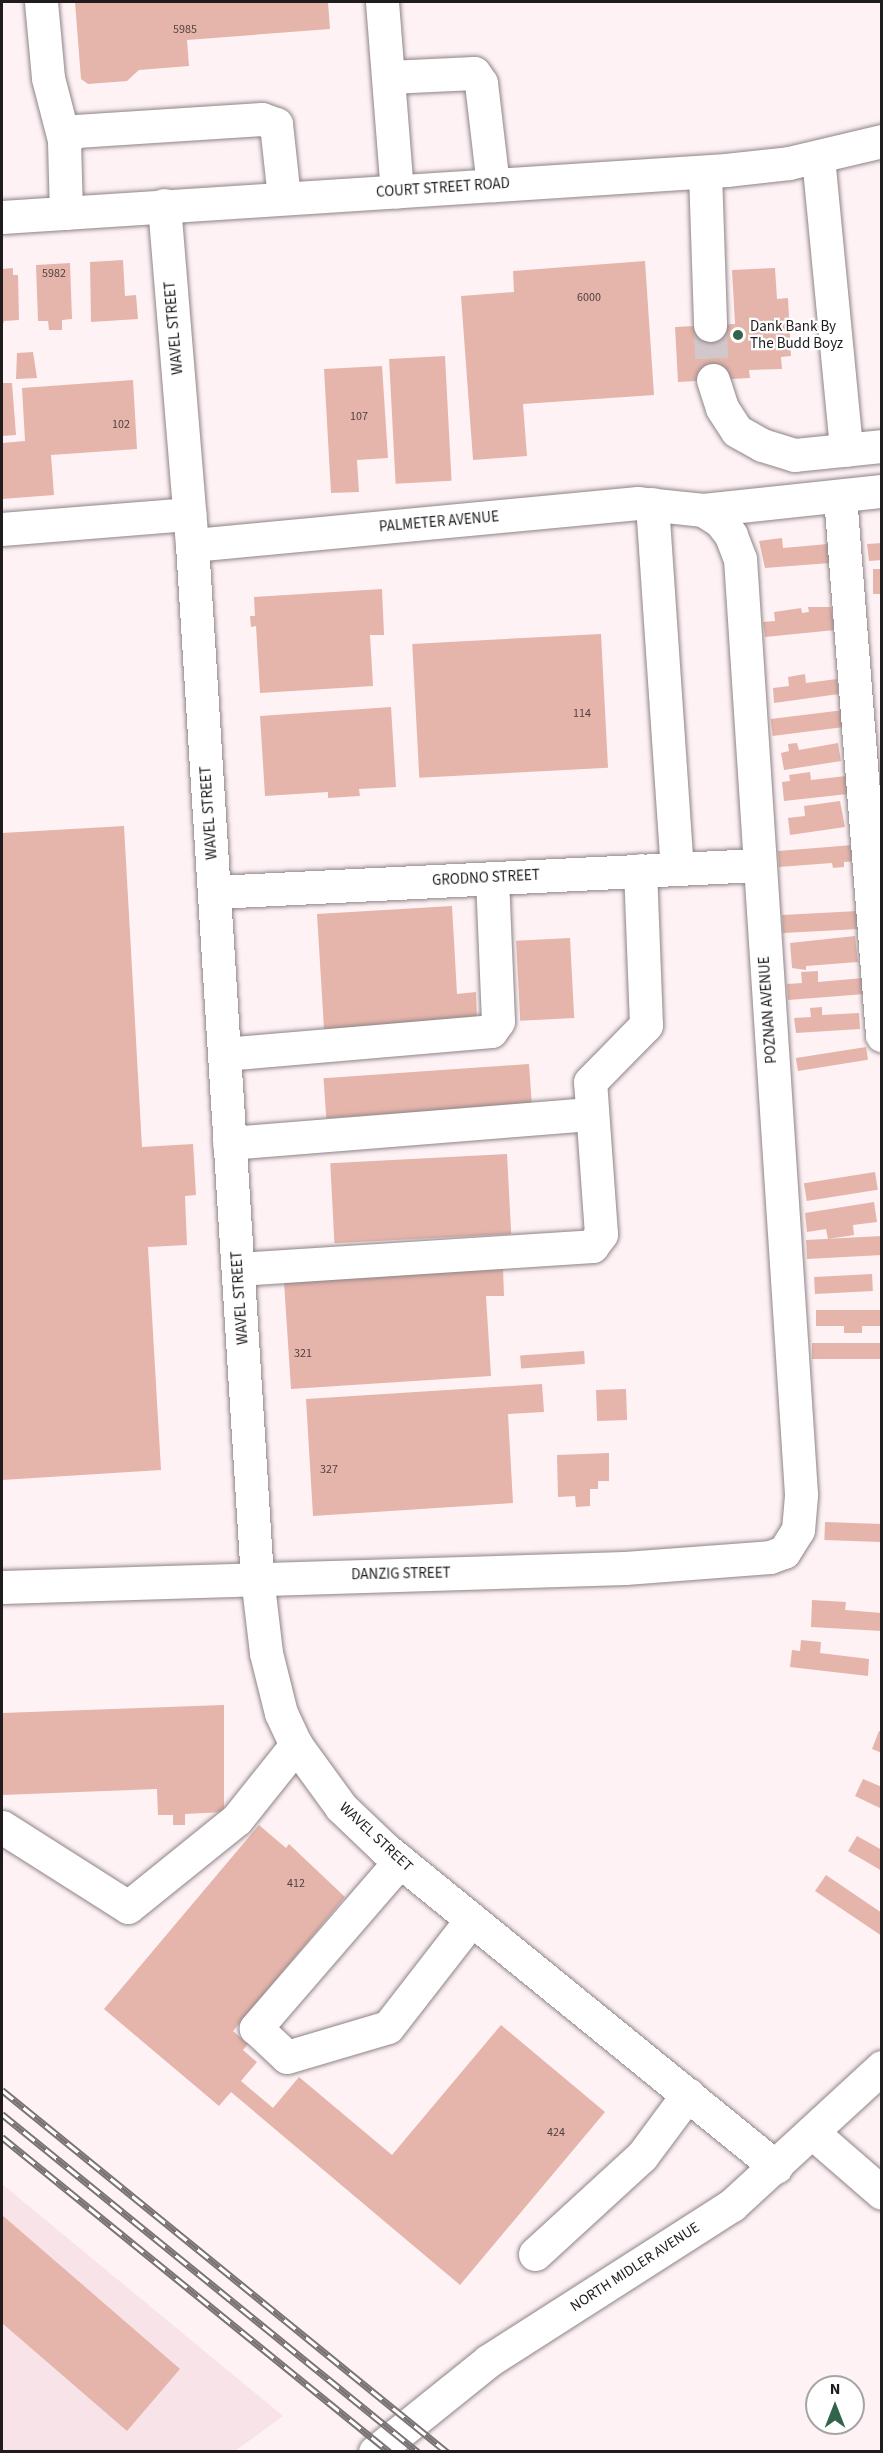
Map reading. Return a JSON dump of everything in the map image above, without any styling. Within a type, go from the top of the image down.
[{"type":"street","points":[[41,2],[48,78],[64,140],[66,213]]},
{"type":"street","points":[[382,2],[397,191]]},
{"type":"street","points":[[389,77],[474,74],[481,83],[493,185]]},
{"type":"street","points":[[64,140],[76,131],[262,119],[276,124],[285,198]]},
{"type":"street","name":"COURT STREET ROAD","points":[[2,217],[705,171],[818,158],[882,141]]},
{"type":"street","points":[[818,158],[846,450]]},
{"type":"street","points":[[705,171],[710,325]]},
{"type":"street","name":"WAVEL STREET","points":[[164,206],[190,529],[215,892],[257,1577],[266,1653],[281,1713],[296,1745],[341,1807],[400,1861],[471,1920],[776,2167]]},
{"type":"street","points":[[713,380],[722,408],[737,431],[762,445],[795,455],[882,446]]},
{"type":"street","name":"PALMETER AVENUE","points":[[2,529],[190,529],[652,504],[695,509],[882,491]]},
{"type":"street","points":[[840,496],[882,1035]]},
{"type":"street","points":[[652,504],[677,868]]},
{"type":"street","name":"POZNAN AVENUE","points":[[695,509],[720,521],[740,559],[758,865],[801,1494],[794,1539]]},
{"type":"street","name":"GRODNO STREET","points":[[215,892],[758,865]]},
{"type":"street","points":[[238,1269],[592,1245],[601,1234],[590,1082],[646,1025],[640,870]]},
{"type":"street","points":[[224,1054],[491,1030],[498,1021],[492,878]]},
{"type":"street","points":[[229,1143],[592,1114]]},
{"type":"street","name":"DANZIG STREET","points":[[2,1587],[257,1577],[625,1568],[770,1557],[784,1552],[794,1539]]},
{"type":"street","points":[[2,1827],[128,1907],[237,1819],[296,1745]]},
{"type":"street","points":[[400,1861],[256,2028],[287,2057],[388,2027],[471,1920]]},
{"type":"street","name":"NORTH MIDLER AVENUE","points":[[375,2451],[488,2361],[732,2205],[813,2133],[882,2067]]},
{"type":"street","points":[[535,2254],[642,2156],[688,2094]]},
{"type":"street","points":[[813,2133],[882,2193]]},
{"type":"shaded area","points":[[2,2184],[283,2416],[235,2451],[2,2451]]},
{"type":"building","points":[[75,2],[328,2],[330,29],[187,40],[189,66],[139,70],[127,81],[88,84],[81,79]]},
{"type":"building","points":[[123,260],[125,296],[136,295],[138,319],[91,322],[90,262]]},
{"type":"building","points":[[645,261],[654,395],[523,404],[527,456],[473,460],[461,296],[514,292],[513,271]]},
{"type":"building","points":[[70,263],[72,319],[62,320],[62,330],[49,330],[48,321],[38,321],[36,265]]},
{"type":"building","points":[[13,268],[13,275],[18,275],[19,320],[4,321],[2,327],[2,269]]},
{"type":"building","points":[[775,268],[777,299],[788,298],[791,356],[781,357],[782,369],[749,370],[750,378],[678,382],[675,327],[735,324],[732,270]]},
{"type":"building","points":[[33,352],[37,378],[16,379],[17,353]]},
{"type":"building","points":[[445,356],[452,481],[396,484],[389,359]]},
{"type":"building","points":[[382,366],[388,458],[357,460],[359,492],[331,493],[324,369]]},
{"type":"building","points":[[133,380],[137,449],[51,455],[54,495],[2,499],[2,443],[25,441],[22,388]]},
{"type":"building","points":[[2,383],[12,383],[16,435],[2,436]]},
{"type":"building","points":[[782,538],[783,548],[828,544],[830,563],[765,568],[759,541]]},
{"type":"building","points":[[882,543],[882,560],[869,561],[867,544]]},
{"type":"building","points":[[873,569],[882,569],[882,594],[873,594]]},
{"type":"building","points":[[382,589],[384,635],[370,635],[373,686],[260,693],[256,626],[251,627],[250,616],[255,616],[254,597]]},
{"type":"building","points":[[808,607],[831,607],[835,630],[765,637],[763,622],[775,621],[774,612],[801,608],[802,613],[809,612]]},
{"type":"building","points":[[601,634],[608,768],[419,778],[412,644]]},
{"type":"building","points":[[805,674],[806,683],[837,679],[839,694],[774,703],[773,688],[789,686],[788,677]]},
{"type":"building","points":[[391,707],[396,787],[359,789],[360,796],[328,798],[328,792],[265,796],[260,716]]},
{"type":"building","points":[[844,710],[846,727],[773,736],[771,719]]},
{"type":"building","points":[[797,743],[799,750],[838,743],[841,761],[784,770],[781,753],[789,751],[788,744]]},
{"type":"building","points":[[810,772],[811,780],[846,776],[848,794],[784,801],[782,782],[790,781],[789,775]]},
{"type":"building","points":[[840,801],[845,827],[790,835],[788,818],[805,816],[804,806]]},
{"type":"building","points":[[124,826],[142,1147],[193,1144],[196,1195],[185,1196],[187,1245],[148,1247],[161,1470],[2,1480],[2,833]]},
{"type":"building","points":[[853,845],[855,861],[844,862],[844,867],[833,868],[832,863],[779,867],[778,851]]},
{"type":"building","points":[[452,906],[457,994],[476,992],[477,1019],[324,1029],[317,914]]},
{"type":"building","points":[[858,911],[859,929],[783,933],[782,915]]},
{"type":"building","points":[[855,936],[858,962],[806,966],[806,970],[792,968],[790,943]]},
{"type":"building","points":[[570,938],[574,1018],[520,1021],[516,941]]},
{"type":"building","points":[[818,971],[818,982],[863,978],[865,994],[788,1000],[787,984],[802,983],[801,972]]},
{"type":"building","points":[[822,1007],[822,1015],[859,1013],[860,1029],[796,1033],[794,1018],[811,1017],[810,1008]]},
{"type":"building","points":[[866,1047],[868,1060],[798,1071],[796,1058]]},
{"type":"building","points":[[529,1064],[532,1104],[326,1118],[324,1078]]},
{"type":"building","points":[[507,1154],[511,1234],[334,1243],[330,1163]]},
{"type":"building","points":[[875,1172],[878,1190],[807,1201],[804,1183]]},
{"type":"building","points":[[874,1202],[877,1222],[853,1225],[854,1235],[828,1239],[826,1229],[807,1232],[805,1213]]},
{"type":"building","points":[[881,1236],[882,1255],[807,1259],[806,1240]]},
{"type":"building","points":[[503,1268],[504,1296],[486,1296],[491,1376],[291,1389],[284,1282]]},
{"type":"building","points":[[872,1274],[873,1291],[815,1294],[814,1277]]},
{"type":"building","points":[[816,1310],[881,1310],[881,1326],[862,1326],[862,1333],[844,1333],[844,1326],[816,1326]]},
{"type":"building","points":[[812,1343],[882,1343],[882,1359],[812,1359]]},
{"type":"building","points":[[584,1351],[585,1364],[521,1368],[520,1355]]},
{"type":"building","points":[[542,1384],[544,1412],[508,1414],[513,1503],[313,1516],[306,1399]]},
{"type":"building","points":[[626,1389],[627,1420],[597,1421],[596,1390]]},
{"type":"building","points":[[609,1453],[609,1481],[598,1481],[598,1489],[590,1489],[590,1506],[576,1507],[575,1496],[558,1497],[557,1455]]},
{"type":"building","points":[[825,1522],[882,1524],[881,1542],[824,1540]]},
{"type":"building","points":[[812,1600],[846,1602],[845,1610],[882,1613],[882,1631],[811,1627]]},
{"type":"building","points":[[801,1640],[821,1642],[820,1653],[869,1659],[868,1676],[790,1667],[792,1650],[800,1651]]},
{"type":"building","points":[[224,1705],[224,1812],[185,1814],[185,1825],[173,1825],[173,1815],[158,1815],[157,1789],[2,1795],[2,1713]]},
{"type":"building","points":[[879,1731],[882,1732],[882,1753],[872,1749]]},
{"type":"building","points":[[863,1779],[882,1787],[882,1809],[855,1796]]},
{"type":"building","points":[[259,1825],[286,1848],[289,1844],[345,1897],[233,2031],[248,2044],[243,2050],[257,2062],[241,2081],[273,2108],[299,2077],[392,2155],[501,2025],[605,2112],[460,2285],[231,2092],[219,2106],[104,2009]]},
{"type":"building","points":[[857,1836],[882,1850],[882,1871],[848,1851]]},
{"type":"building","points":[[826,1875],[882,1913],[882,1936],[815,1891]]},
{"type":"building","points":[[2,2215],[180,2369],[127,2431],[2,2323]]},
{"type":"tunnel","points":[[710,325],[713,380]]},
{"type":"railway","points":[[2,2090],[447,2452]]},
{"type":"railway","points":[[2,2114],[418,2452]]},
{"type":"railway","points":[[2,2137],[389,2452]]},
{"type":"place","name":"Dank Bank By The Budd Boyz","points":[[738,335]]}]
